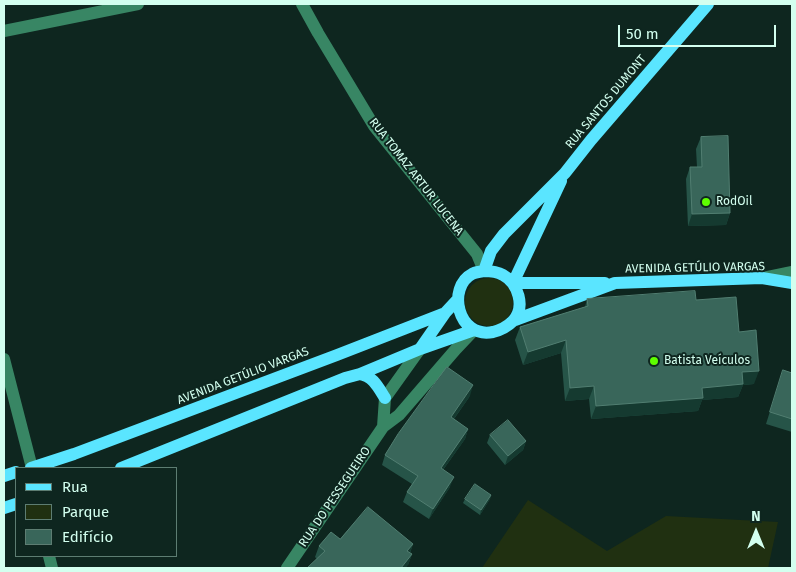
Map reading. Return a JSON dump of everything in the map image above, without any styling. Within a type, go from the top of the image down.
[{"type":"main road","name":"RUA SANTOS DUMONT","points":[[484,271],[491,251],[504,234],[565,173],[708,4]]},
{"type":"main road","name":"RUA SANTOS DUMONT","points":[[513,283],[565,173]]},
{"type":"main road","points":[[493,271],[504,275],[513,283],[519,297],[519,309],[515,320],[507,327],[490,332],[482,332],[474,330],[466,324],[461,316],[458,299],[460,289],[465,280],[473,274],[493,271]]},
{"type":"main road","name":"AVENIDA GETÚLIO VARGAS","points":[[515,320],[615,283],[762,278],[792,283]]},
{"type":"main road","points":[[513,283],[615,283]]},
{"type":"main road","name":"AVENIDA GETÚLIO VARGAS","points":[[35,467],[84,451],[445,313],[458,299]]},
{"type":"main road","points":[[420,349],[445,313]]},
{"type":"main road","points":[[123,467],[345,378],[474,330]]},
{"type":"main road","points":[[360,374],[368,375],[385,398]]},
{"type":"street","points":[[4,31],[138,4]]},
{"type":"street","name":"RUA TOMAZ ARTUR LUCENA","points":[[302,4],[374,126],[477,254],[484,271]]},
{"type":"street","points":[[762,278],[792,272]]},
{"type":"street","name":"RUA DO PESSEGUEIRO","points":[[287,568],[382,426],[399,415],[474,330]]},
{"type":"street","name":"RUA DO PESSEGUEIRO","points":[[382,426],[385,398],[420,349]]},
{"type":"street","points":[[4,359],[32,467]]},
{"type":"green space","points":[[484,278],[494,278],[503,282],[509,288],[512,293],[512,311],[503,322],[494,326],[484,326],[475,322],[469,316],[465,307],[465,297],[469,288],[475,282]]},
{"type":"green space","points":[[528,500],[607,551],[666,516],[778,522],[768,568],[482,568]]},
{"type":"building","name":"RodOil","points":[[728,136],[730,213],[692,214],[690,167],[702,167],[701,137]]},
{"type":"building","points":[[695,291],[696,300],[736,297],[739,332],[756,330],[759,371],[742,372],[743,384],[702,388],[703,398],[596,406],[594,386],[570,388],[566,340],[528,352],[520,327],[588,306],[587,299]]},
{"type":"building","points":[[447,367],[473,385],[451,417],[468,429],[441,468],[454,477],[433,509],[407,492],[418,476],[385,455]]},
{"type":"building","points":[[783,370],[792,373],[792,419],[770,412]]},
{"type":"building","points":[[508,420],[526,441],[508,456],[490,435]]},
{"type":"building","points":[[475,484],[491,495],[481,510],[465,499]]},
{"type":"building","points":[[368,507],[413,544],[407,551],[412,554],[401,568],[307,568],[325,551],[319,546],[331,532],[340,539]]},
{"type":"place","name":"RodOil","points":[[706,202]]},
{"type":"place","name":"Batista Veículos","points":[[654,361]]}]
